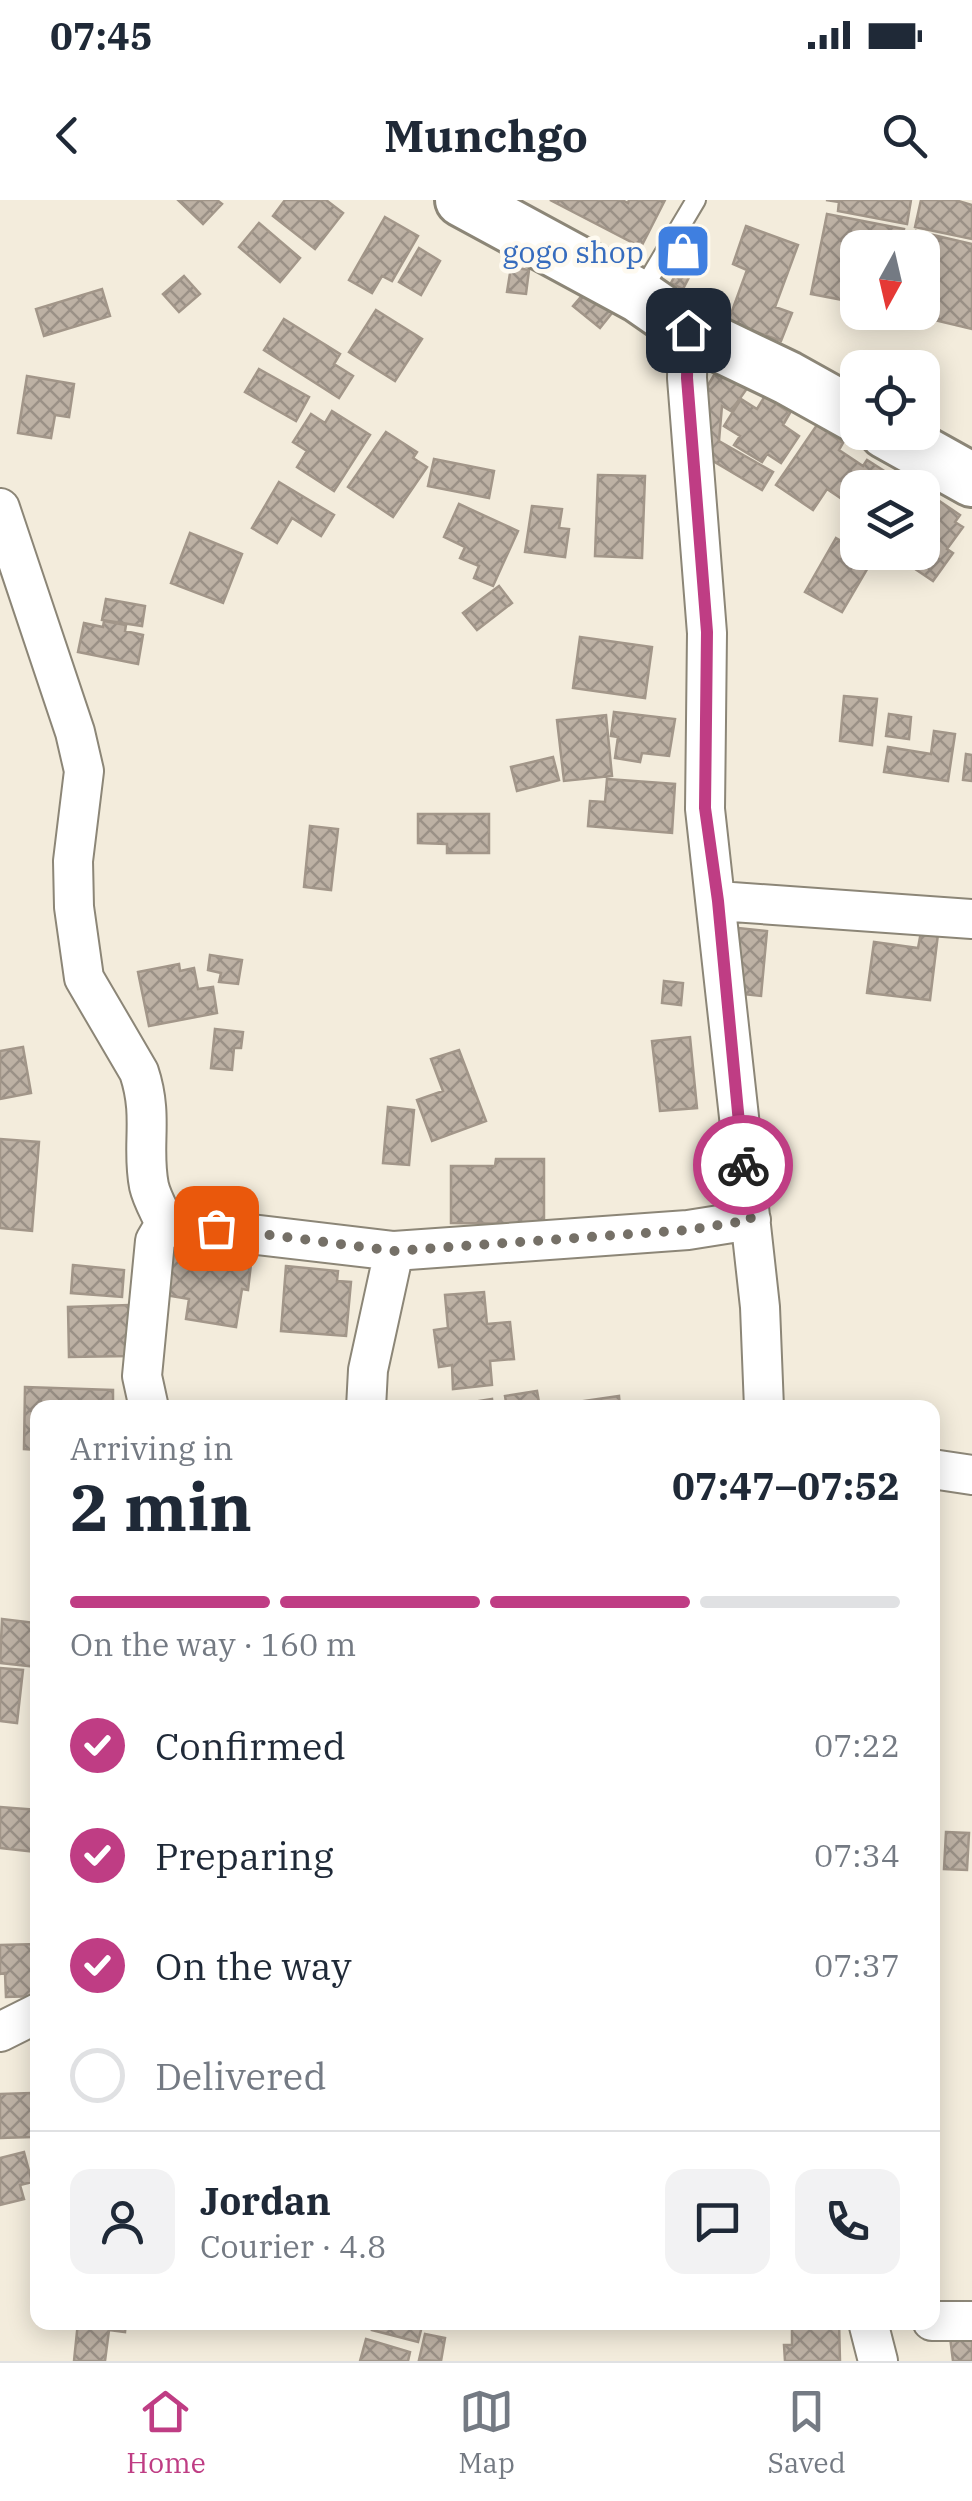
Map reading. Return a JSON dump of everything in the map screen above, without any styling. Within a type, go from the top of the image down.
[{"type":"street","points":[[462,200],[638,296],[688,330],[840,407]]},
{"type":"street","points":[[688,330],[687,378],[707,632],[705,808],[760,1307],[764,1400]]},
{"type":"street","points":[[918,450],[972,480]]},
{"type":"street","points":[[0,508],[75,732],[84,771],[73,861],[80,961],[84,978],[139,1072],[148,1105],[148,1180],[166,1224]]},
{"type":"street","points":[[718,901],[972,919]]},
{"type":"street","points":[[166,1224],[394,1251],[688,1230],[751,1220]]},
{"type":"street","points":[[147,1400],[142,1376],[155,1241],[166,1224]]},
{"type":"street","points":[[366,1400],[368,1370],[394,1251]]},
{"type":"street","points":[[940,1470],[972,1475]]},
{"type":"street","points":[[0,2032],[30,2017]]},
{"type":"street","points":[[940,2322],[972,2321]]},
{"type":"street","points":[[870,2330],[878,2361]]},
{"type":"lane","points":[[638,296],[696,200]]},
{"type":"building","points":[[178,200],[217,200],[222,204],[203,224]]},
{"type":"building","points":[[285,200],[326,200],[343,213],[315,249],[273,216]]},
{"type":"building","points":[[550,200],[628,203],[665,200],[641,247]]},
{"type":"building","points":[[826,200],[911,200],[907,224],[838,211],[839,202]]},
{"type":"building","points":[[921,200],[955,200],[972,205],[972,239],[915,227]]},
{"type":"building","points":[[827,214],[904,229],[840,230],[840,300],[811,294]]},
{"type":"building","points":[[385,217],[418,236],[392,281],[382,276],[372,293],[349,280]]},
{"type":"building","points":[[259,223],[300,258],[280,282],[239,247]]},
{"type":"building","points":[[746,226],[798,245],[775,307],[792,313],[781,341],[728,322],[747,270],[733,264]]},
{"type":"building","points":[[940,237],[972,244],[972,329],[940,321]]},
{"type":"building","points":[[683,239],[704,248],[683,289],[671,283],[679,268],[671,264]]},
{"type":"building","points":[[419,248],[440,261],[421,295],[399,282]]},
{"type":"building","points":[[511,267],[529,270],[526,294],[507,292]]},
{"type":"building","points":[[184,276],[200,294],[179,312],[163,294]]},
{"type":"building","points":[[102,289],[110,316],[44,336],[36,309]]},
{"type":"building","points":[[585,292],[612,313],[600,328],[573,306]]},
{"type":"building","points":[[376,310],[422,339],[395,381],[349,352]]},
{"type":"building","points":[[284,319],[340,354],[334,364],[353,376],[339,398],[264,350]]},
{"type":"building","points":[[259,369],[309,397],[296,421],[245,392]]},
{"type":"building","points":[[717,370],[748,387],[731,411],[722,406],[719,441],[773,472],[762,490],[698,452],[707,387]]},
{"type":"building","points":[[27,376],[74,384],[69,417],[55,415],[51,438],[18,433]]},
{"type":"building","points":[[765,396],[790,413],[783,425],[799,436],[781,463],[767,454],[762,462],[734,445],[740,436],[724,426],[741,399],[757,409]]},
{"type":"building","points":[[332,411],[370,435],[334,491],[297,467],[307,451],[293,442],[311,414],[325,423]]},
{"type":"building","points":[[817,425],[840,441],[839,450],[863,466],[867,460],[883,470],[840,470],[840,498],[827,489],[813,510],[776,485]]},
{"type":"building","points":[[386,432],[417,452],[413,458],[427,467],[393,517],[348,487]]},
{"type":"building","points":[[434,459],[494,471],[489,498],[428,486]]},
{"type":"building","points":[[598,475],[645,476],[642,558],[595,556]]},
{"type":"building","points":[[279,482],[334,515],[321,536],[292,518],[277,543],[252,528]]},
{"type":"building","points":[[940,501],[960,515],[955,522],[963,527],[947,549],[953,553],[933,581],[917,570],[940,570]]},
{"type":"building","points":[[459,504],[518,531],[493,586],[474,578],[479,566],[460,558],[465,547],[444,537]]},
{"type":"building","points":[[532,506],[562,509],[559,528],[569,529],[565,557],[525,552]]},
{"type":"building","points":[[190,533],[242,554],[223,603],[171,583]]},
{"type":"building","points":[[836,538],[840,540],[840,570],[867,570],[842,612],[805,592]]},
{"type":"building","points":[[499,586],[512,603],[477,630],[463,613]]},
{"type":"building","points":[[106,599],[145,606],[142,626],[102,620]]},
{"type":"building","points":[[104,621],[126,625],[125,631],[143,635],[138,664],[78,652],[84,623],[103,627]]},
{"type":"building","points":[[580,637],[652,647],[645,698],[573,688]]},
{"type":"building","points":[[844,696],[877,699],[872,745],[840,741]]},
{"type":"building","points":[[614,712],[675,719],[669,756],[642,753],[640,762],[615,758],[618,737],[611,736]]},
{"type":"building","points":[[889,714],[911,717],[909,739],[886,736]]},
{"type":"building","points":[[606,715],[612,776],[564,781],[557,720]]},
{"type":"building","points":[[934,731],[955,734],[948,781],[884,772],[888,747],[931,754]]},
{"type":"building","points":[[966,754],[972,755],[972,781],[963,780]]},
{"type":"building","points":[[553,757],[559,780],[517,791],[511,767]]},
{"type":"building","points":[[607,779],[675,784],[672,833],[588,826],[590,801],[605,802]]},
{"type":"building","points":[[418,814],[489,814],[489,853],[447,853],[447,844],[418,843]]},
{"type":"building","points":[[310,826],[338,829],[331,890],[304,887]]},
{"type":"building","points":[[738,928],[767,931],[761,996],[732,993]]},
{"type":"building","points":[[921,932],[938,934],[930,1000],[867,993],[874,942],[918,948]]},
{"type":"building","points":[[210,955],[242,960],[238,984],[219,982],[221,973],[208,970]]},
{"type":"building","points":[[179,964],[180,971],[194,968],[198,989],[213,987],[217,1013],[149,1026],[138,972]]},
{"type":"building","points":[[664,981],[683,983],[681,1005],[662,1003]]},
{"type":"building","points":[[215,1029],[243,1032],[241,1048],[234,1048],[232,1070],[211,1068]]},
{"type":"building","points":[[690,1037],[697,1108],[660,1111],[652,1041]]},
{"type":"building","points":[[23,1047],[31,1093],[0,1099],[0,1051]]},
{"type":"building","points":[[459,1050],[486,1121],[432,1141],[417,1100],[443,1091],[431,1059]]},
{"type":"building","points":[[388,1107],[414,1110],[409,1165],[383,1163]]},
{"type":"building","points":[[0,1139],[39,1142],[32,1231],[0,1228]]},
{"type":"building","points":[[496,1159],[544,1159],[544,1224],[451,1223],[451,1166],[495,1166]]},
{"type":"building","points":[[173,1240],[248,1245],[248,1290],[242,1289],[236,1327],[186,1319],[189,1299],[165,1295]]},
{"type":"building","points":[[73,1265],[124,1270],[122,1297],[71,1293]]},
{"type":"building","points":[[286,1266],[338,1271],[337,1281],[351,1282],[346,1336],[281,1331]]},
{"type":"building","points":[[484,1292],[487,1324],[510,1322],[514,1359],[490,1361],[492,1385],[453,1389],[452,1365],[439,1367],[434,1330],[448,1328],[445,1295]]},
{"type":"building","points":[[129,1305],[131,1356],[69,1357],[68,1307]]},
{"type":"building","points":[[25,1387],[113,1390],[113,1400],[30,1400],[30,1449],[24,1449]]},
{"type":"building","points":[[537,1391],[539,1400],[506,1400],[505,1396]]},
{"type":"building","points":[[2,1619],[30,1622],[30,1666],[0,1663]]},
{"type":"building","points":[[0,1668],[23,1670],[17,1723],[0,1721]]},
{"type":"building","points":[[0,1807],[30,1809],[30,1851],[0,1848]]},
{"type":"building","points":[[946,1832],[969,1833],[967,1870],[944,1869]]},
{"type":"building","points":[[30,1944],[30,1996],[6,1997],[5,1973],[0,1974],[0,1945]]},
{"type":"building","points":[[30,2093],[30,2137],[0,2138],[0,2094]]},
{"type":"building","points":[[24,2152],[30,2182],[20,2185],[24,2199],[0,2205],[0,2158]]},
{"type":"building","points":[[77,2330],[109,2330],[105,2361],[74,2361]]},
{"type":"building","points":[[372,2330],[421,2330],[418,2342]]},
{"type":"building","points":[[792,2330],[839,2330],[840,2361],[785,2361],[784,2345],[792,2345]]},
{"type":"building","points":[[425,2334],[445,2338],[441,2361],[419,2360]]},
{"type":"building","points":[[972,2335],[972,2361],[953,2361],[950,2337]]},
{"type":"building","points":[[366,2339],[410,2352],[408,2361],[360,2361]]},
{"type":"way so far","points":[[216,1228],[394,1251],[688,1230],[751,1220],[743,1165]]},
{"type":"place","name":"gogo shop","points":[[683,251]]},
{"type":"route","points":[[688,330],[687,378],[707,632],[705,808],[718,901],[743,1165]]}]
